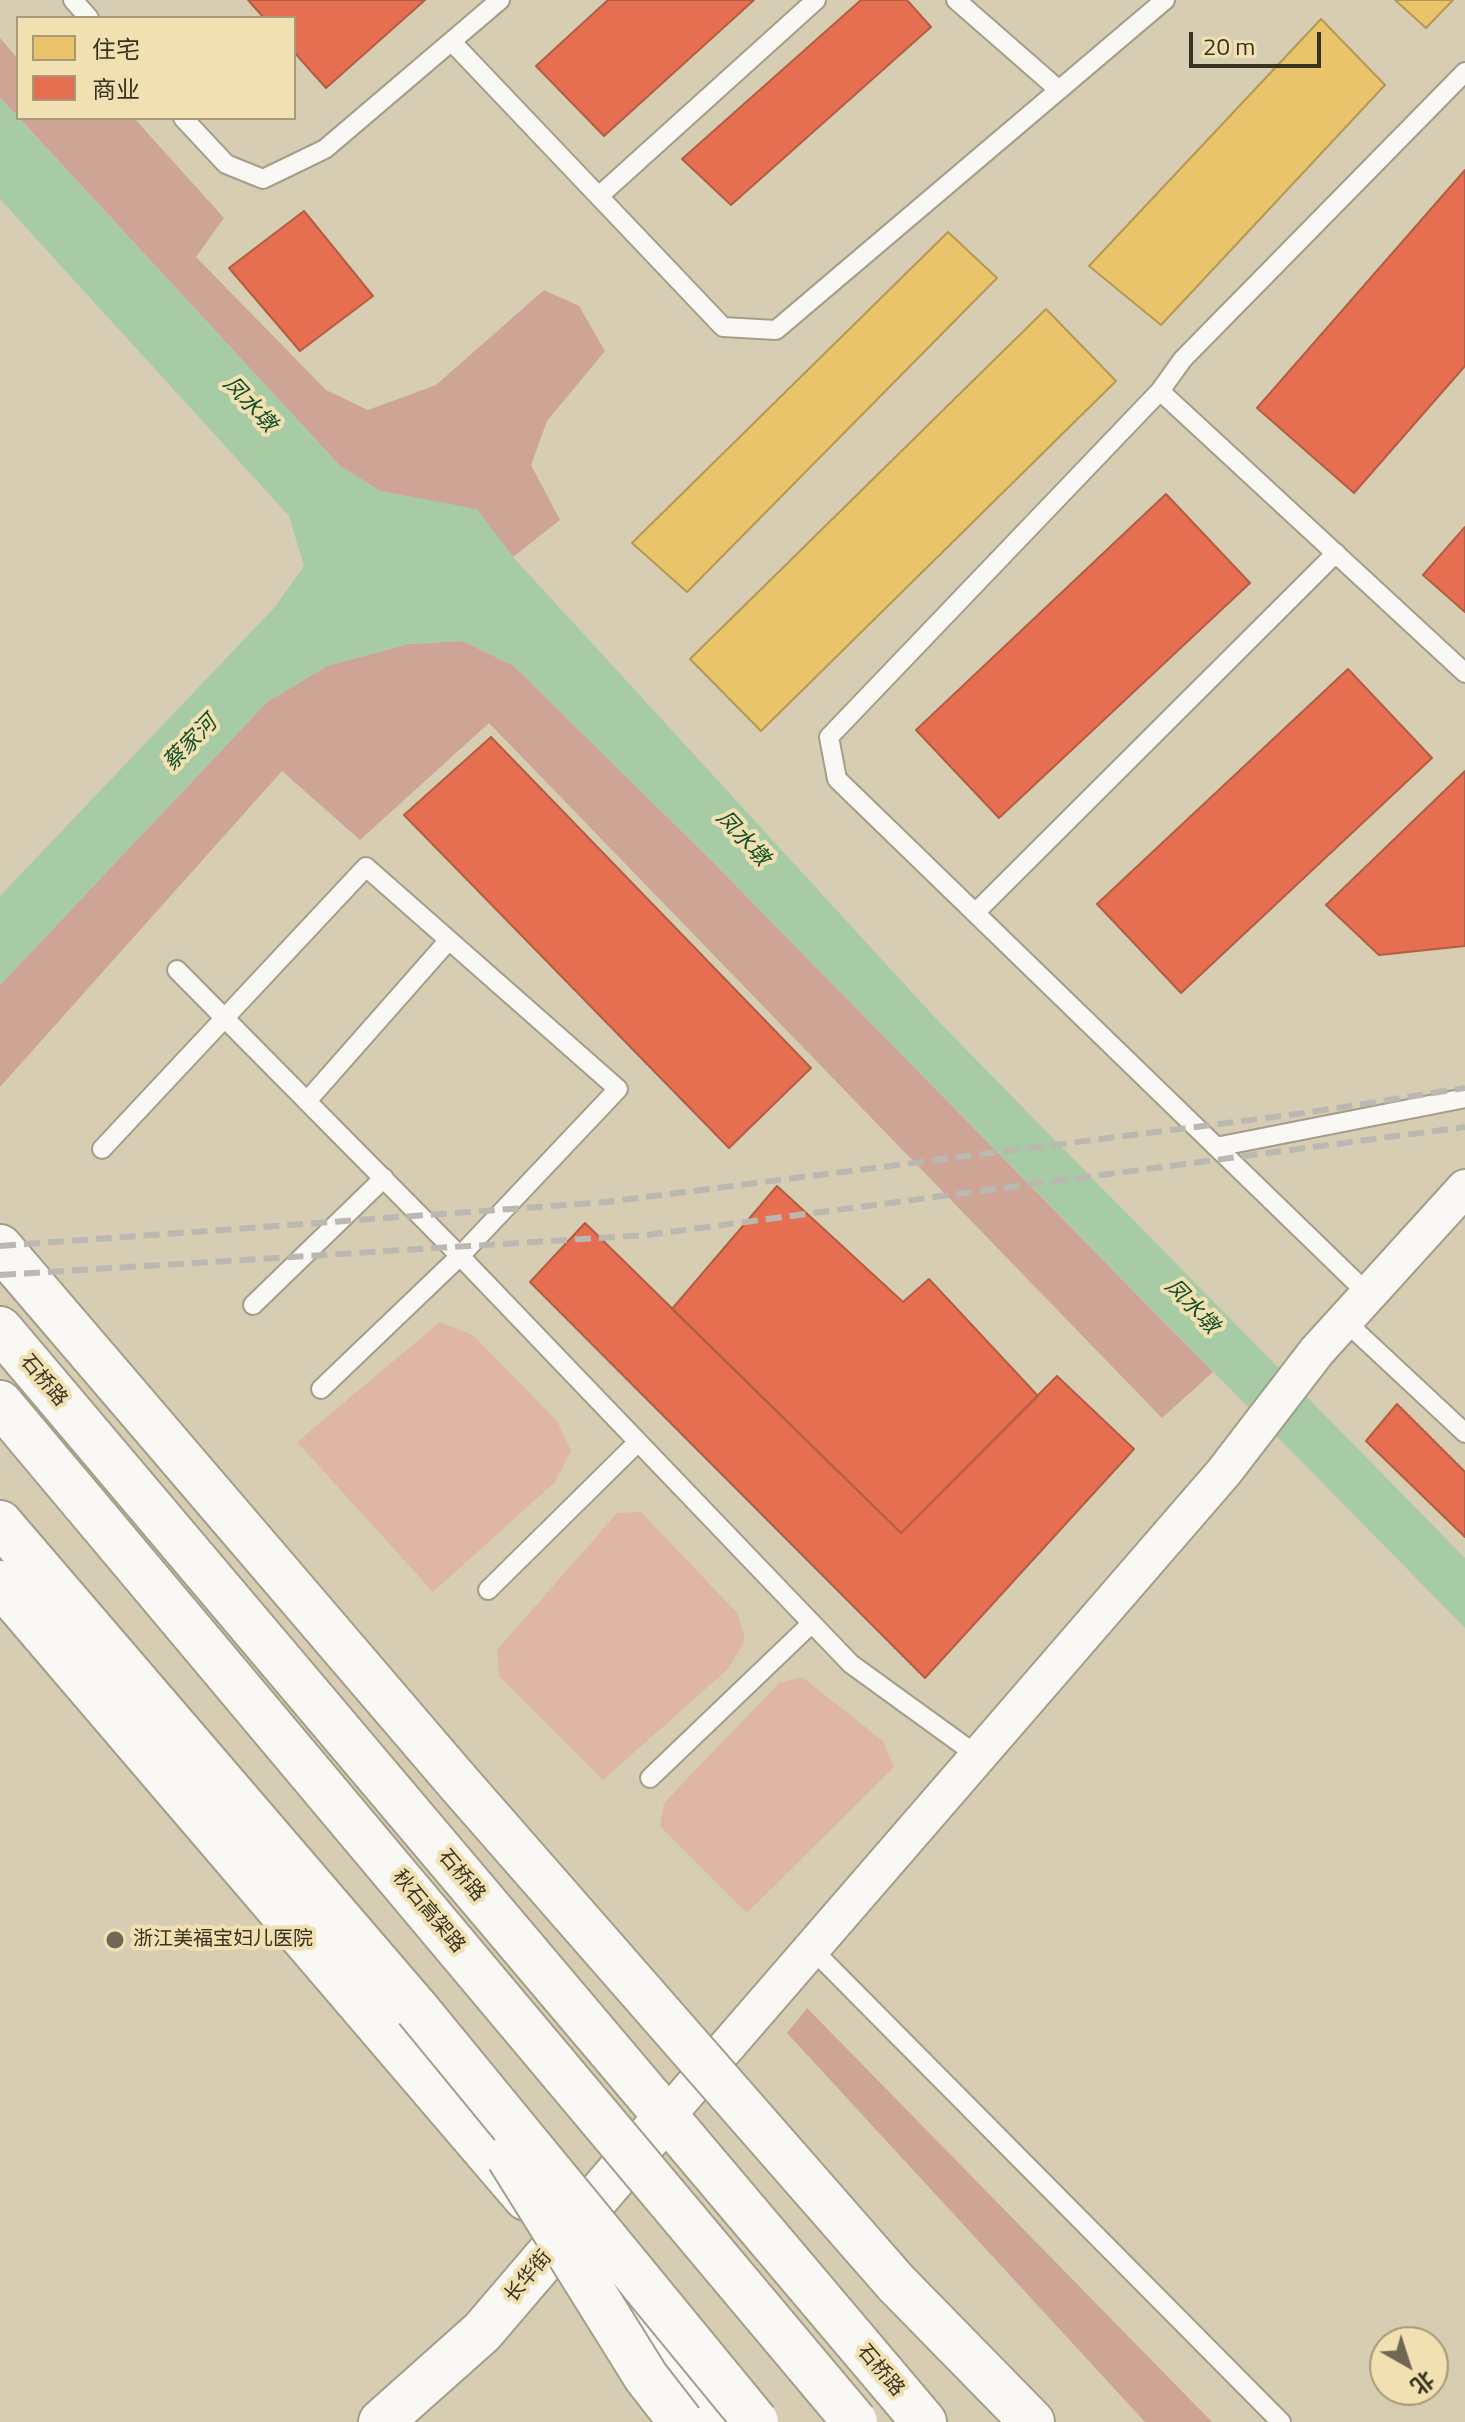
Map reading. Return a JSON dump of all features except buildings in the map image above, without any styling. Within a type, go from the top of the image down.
[{"type":"main road","points":[[0,1247],[457,1781],[896,2283],[1006,2422]]},
{"type":"main road","name":"石桥路","points":[[0,1329],[924,2422]]},
{"type":"main road","name":"秋石高架路","points":[[0,1403],[855,2422]]},
{"type":"main road","points":[[0,1523],[417,2009],[756,2422]]},
{"type":"main road","points":[[0,1583],[714,2422]]},
{"type":"main road","points":[[417,2009],[646,2377],[681,2422]]},
{"type":"main road","name":"长华街","points":[[381,2422],[482,2332],[665,2118]]},
{"type":"main road","points":[[896,2283],[1032,2422]]},
{"type":"street","points":[[665,2118],[1224,1472],[1317,1351],[1465,1188]]},
{"type":"lane","points":[[73,0],[87,16]]},
{"type":"lane","points":[[185,120],[226,164],[263,179],[325,149],[500,0]]},
{"type":"lane","points":[[599,196],[816,0]]},
{"type":"lane","points":[[956,0],[1059,90]]},
{"type":"lane","points":[[452,42],[723,327],[776,330],[1165,0]]},
{"type":"lane","points":[[1465,72],[1183,359],[1160,391],[829,737],[837,779],[1216,1147],[1465,1433]]},
{"type":"lane","points":[[1160,391],[1465,673]]},
{"type":"lane","points":[[975,913],[1336,553]]},
{"type":"lane","points":[[102,1149],[366,867],[618,1089],[460,1256],[321,1389]]},
{"type":"lane","points":[[307,1101],[449,940]]},
{"type":"lane","points":[[177,970],[460,1256],[851,1664],[978,1756]]},
{"type":"lane","points":[[1216,1147],[1465,1098]]},
{"type":"lane","points":[[253,1305],[384,1178]]},
{"type":"lane","points":[[488,1590],[638,1442]]},
{"type":"lane","points":[[650,1778],[812,1623]]},
{"type":"lane","points":[[811,1948],[1281,2422]]},
{"type":"shaded area","points":[[0,38],[16,57],[16,115],[0,98]]},
{"type":"shaded area","points":[[21,120],[136,120],[224,218],[196,257],[326,390],[368,410],[436,385],[544,290],[579,306],[605,351],[547,421],[531,465],[560,520],[513,557],[477,510],[380,491],[340,466]]},
{"type":"shaded area","points":[[463,641],[514,666],[711,860],[1213,1372],[1162,1418],[489,723],[360,840],[282,771],[0,1087],[0,985],[267,702],[327,666],[408,644]]},
{"type":"shaded area","points":[[440,1322],[473,1335],[557,1421],[571,1451],[555,1482],[433,1592],[297,1442]]},
{"type":"shaded area","points":[[641,1512],[738,1614],[745,1640],[728,1669],[603,1780],[499,1676],[497,1650],[617,1513]]},
{"type":"shaded area","points":[[802,1677],[883,1741],[894,1767],[747,1913],[660,1826],[664,1803],[779,1683]]},
{"type":"shaded area","points":[[807,2008],[1212,2422],[1145,2422],[787,2033]]},
{"type":"water","points":[[0,98],[16,115],[16,120],[20,120],[340,466],[380,491],[477,509],[513,557],[940,1023],[1465,1558],[1465,1628],[711,860],[514,666],[463,641],[408,644],[327,666],[267,702],[0,985],[0,896],[274,608],[304,566],[289,516],[0,199]]},
{"type":"railway","points":[[0,1246],[607,1202],[1305,1113],[1465,1088]]},
{"type":"railway","points":[[0,1275],[647,1235],[1465,1127]]},
{"type":"place","name":"浙江美福宝妇儿医院","points":[[115,1940]]},
{"type":"water label","name":"凤水墩","points":[[249,405]]},
{"type":"water label","name":"蔡家河","points":[[191,744]]},
{"type":"water label","name":"凤水墩","points":[[742,839]]},
{"type":"water label","name":"凤水墩","points":[[1191,1307]]}]
